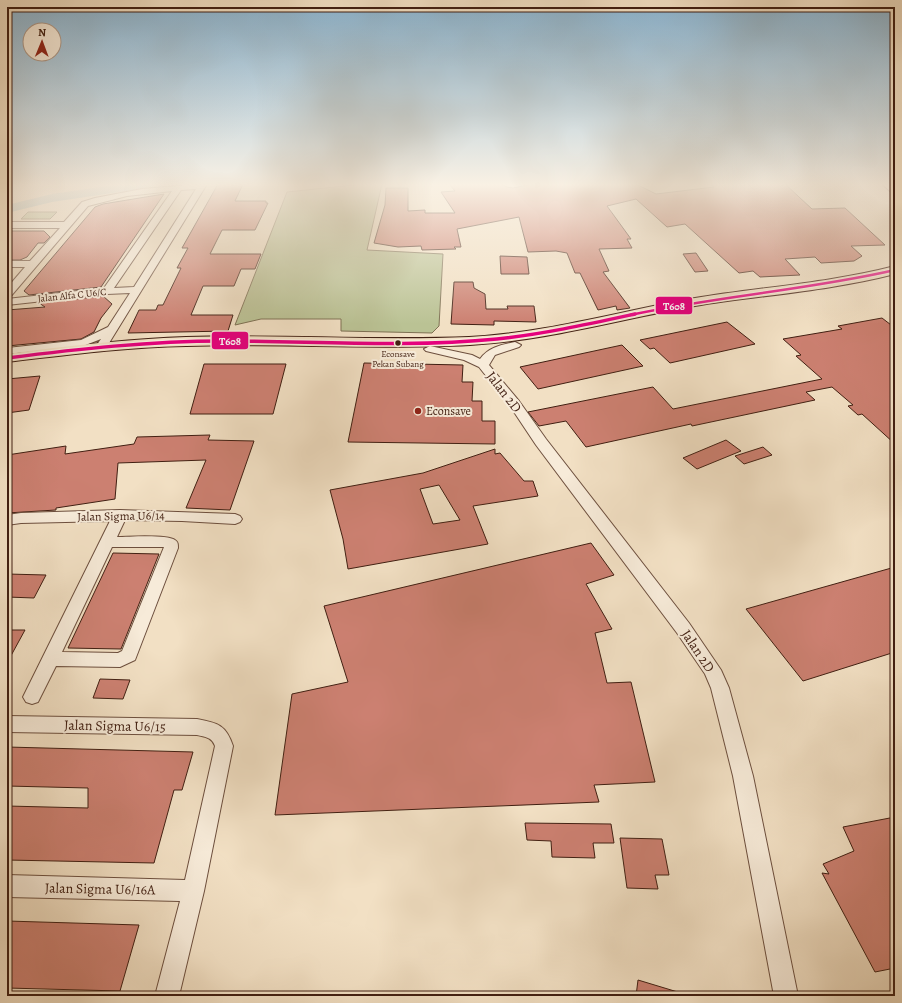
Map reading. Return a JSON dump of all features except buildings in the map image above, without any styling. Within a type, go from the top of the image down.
[{"type":"main road","points":[[7,358],[102,346],[211,340],[432,342],[509,338],[554,331],[696,302],[845,282],[895,270]]},
{"type":"main road","points":[[7,366],[98,355],[193,349],[430,349],[515,345],[707,307],[849,288],[895,279]]},
{"type":"street","points":[[7,294],[61,231]]},
{"type":"street","points":[[107,291],[148,231]]},
{"type":"street","points":[[102,346],[174,231]]},
{"type":"street","points":[[7,264],[33,264]]},
{"type":"street","name":"Jalan Alfa C U6/C","points":[[7,302],[107,291],[137,290]]},
{"type":"street","points":[[7,351],[83,343],[113,329]]},
{"type":"street","name":"Jalan 2D","points":[[483,365],[486,356],[494,351],[515,345]]},
{"type":"street","name":"Jalan 2D","points":[[430,349],[455,353],[468,357],[483,365],[683,628],[712,670],[720,688],[743,776],[786,996]]},
{"type":"street","points":[[32,697],[120,515]]},
{"type":"street","name":"Jalan Sigma U6/14","points":[[7,520],[21,518],[120,515],[198,516],[235,519]]},
{"type":"street","points":[[50,659],[120,660],[129,655],[171,548],[171,544],[167,542],[107,542]]},
{"type":"street","name":"Jalan Sigma U6/15","points":[[7,724],[197,727],[212,730],[221,736],[224,746],[192,890]]},
{"type":"street","name":"Jalan Sigma U6/16A","points":[[7,886],[192,890]]},
{"type":"street","points":[[167,996],[192,890]]},
{"type":"green space","points":[[272,231],[371,231],[367,250],[443,254],[439,326],[432,333],[341,331],[341,319],[261,319],[235,325]]},
{"type":"transit line","name":"T608","points":[[7,358],[96,347],[186,341],[398,343],[498,339],[583,325],[695,302],[820,285],[895,270]]},
{"type":"place","name":"Econsave Pekan Subang","points":[[398,343]]},
{"type":"place","name":"Econsave","points":[[418,411]]}]
